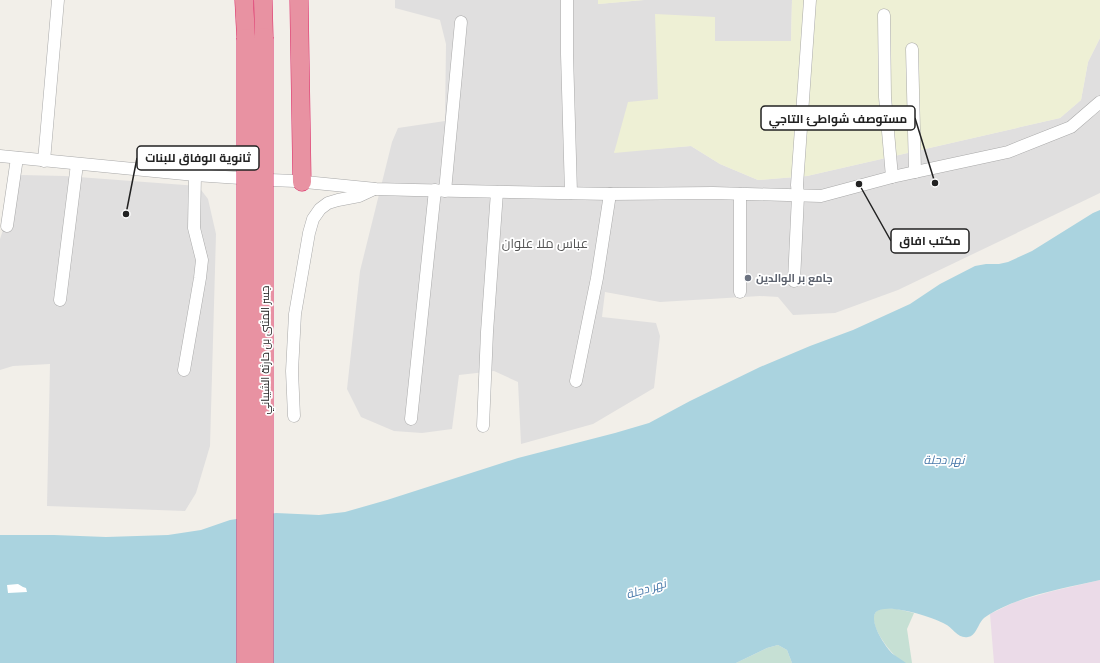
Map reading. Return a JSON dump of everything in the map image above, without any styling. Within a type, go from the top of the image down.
[{"type":"highway","name":"جسر المثنى بن حارثة الشيباني","points":[[244,0],[246,38],[246,663]]},
{"type":"highway","name":"جسر المثنى بن حارثة الشيباني","points":[[263,0],[264,663]]},
{"type":"highway","points":[[299,0],[302,182]]},
{"type":"street","points":[[44,161],[58,0]]},
{"type":"street","points":[[567,0],[571,193]]},
{"type":"street","points":[[794,281],[798,196],[797,185],[810,0]]},
{"type":"street","points":[[884,16],[885,97],[892,177]]},
{"type":"street","points":[[411,419],[461,22]]},
{"type":"street","points":[[912,48],[915,172]]},
{"type":"street","points":[[270,180],[376,189],[440,191],[610,194],[713,193],[821,196],[892,177],[1008,152],[1071,127],[1100,102]]},
{"type":"street","points":[[0,156],[240,178]]},
{"type":"street","points":[[7,226],[17,158]]},
{"type":"street","points":[[60,300],[77,164]]},
{"type":"street","points":[[184,370],[202,260],[194,228],[195,175]]},
{"type":"street","points":[[294,416],[292,370],[295,314],[309,233],[313,219],[320,209],[328,203],[359,196],[376,189]]},
{"type":"street","points":[[483,426],[487,332],[497,192]]},
{"type":"street","points":[[576,381],[597,278],[610,194]]},
{"type":"street","points":[[740,194],[740,292]]},
{"type":"shaded area","points":[[395,0],[598,0],[598,4],[644,0],[792,0],[791,41],[714,41],[659,99],[614,152],[691,146],[720,164],[758,180],[807,176],[1060,118],[1081,100],[1088,62],[1100,38],[1100,193],[898,290],[835,313],[793,315],[778,297],[760,296],[660,302],[605,292],[602,317],[656,323],[660,336],[654,388],[593,424],[521,444],[518,382],[494,371],[459,375],[452,429],[422,433],[394,431],[361,417],[347,389],[360,271],[392,142],[398,128],[445,121],[446,44],[440,20],[395,8]]},
{"type":"shaded area","points":[[21,175],[65,176],[198,186],[208,199],[216,234],[210,446],[196,493],[185,511],[47,506],[50,364],[13,366],[0,370],[0,239]]},
{"type":"shaded area","points":[[1100,580],[1100,663],[994,663],[990,614],[1015,602]]},
{"type":"green space","points":[[598,0],[644,0],[598,4]]},
{"type":"green space","points":[[792,0],[1100,0],[1100,38],[1088,62],[1081,100],[1060,118],[807,176],[758,180],[720,164],[691,146],[614,153],[628,102],[658,99],[655,14],[715,17],[715,41],[791,41]]},
{"type":"green space","points":[[886,608],[914,613],[907,629],[912,663],[905,663],[894,655],[877,631],[874,623],[874,616],[878,610]]},
{"type":"green space","points":[[778,645],[787,650],[792,663],[736,663],[767,648]]},
{"type":"water","name":"نهر دجلة","points":[[1100,210],[1100,580],[1058,589],[1002,607],[984,618],[975,632],[968,637],[958,635],[945,624],[921,614],[899,610],[881,609],[876,612],[874,616],[876,628],[886,646],[893,654],[906,663],[792,663],[787,650],[778,645],[767,648],[736,663],[0,663],[0,535],[106,537],[168,535],[201,530],[230,520],[276,513],[319,515],[345,512],[518,458],[649,423],[760,367],[853,330],[910,304],[940,284],[975,266],[1008,262],[1032,251]]},
{"type":"pier","points":[[18,584],[26,588],[27,592],[8,593],[7,585]]},
{"type":"place","name":"مستوصف شواطئ التاجي","points":[[935,183]]},
{"type":"place","name":"مكتب افاق","points":[[859,184]]},
{"type":"place","name":"ثانوية الوفاق للبنات","points":[[126,214]]},
{"type":"place","name":"جامع بر الوالدين","points":[[748,278]]},
{"type":"district","name":"عباس ملا علوان","points":[[545,243]]}]
